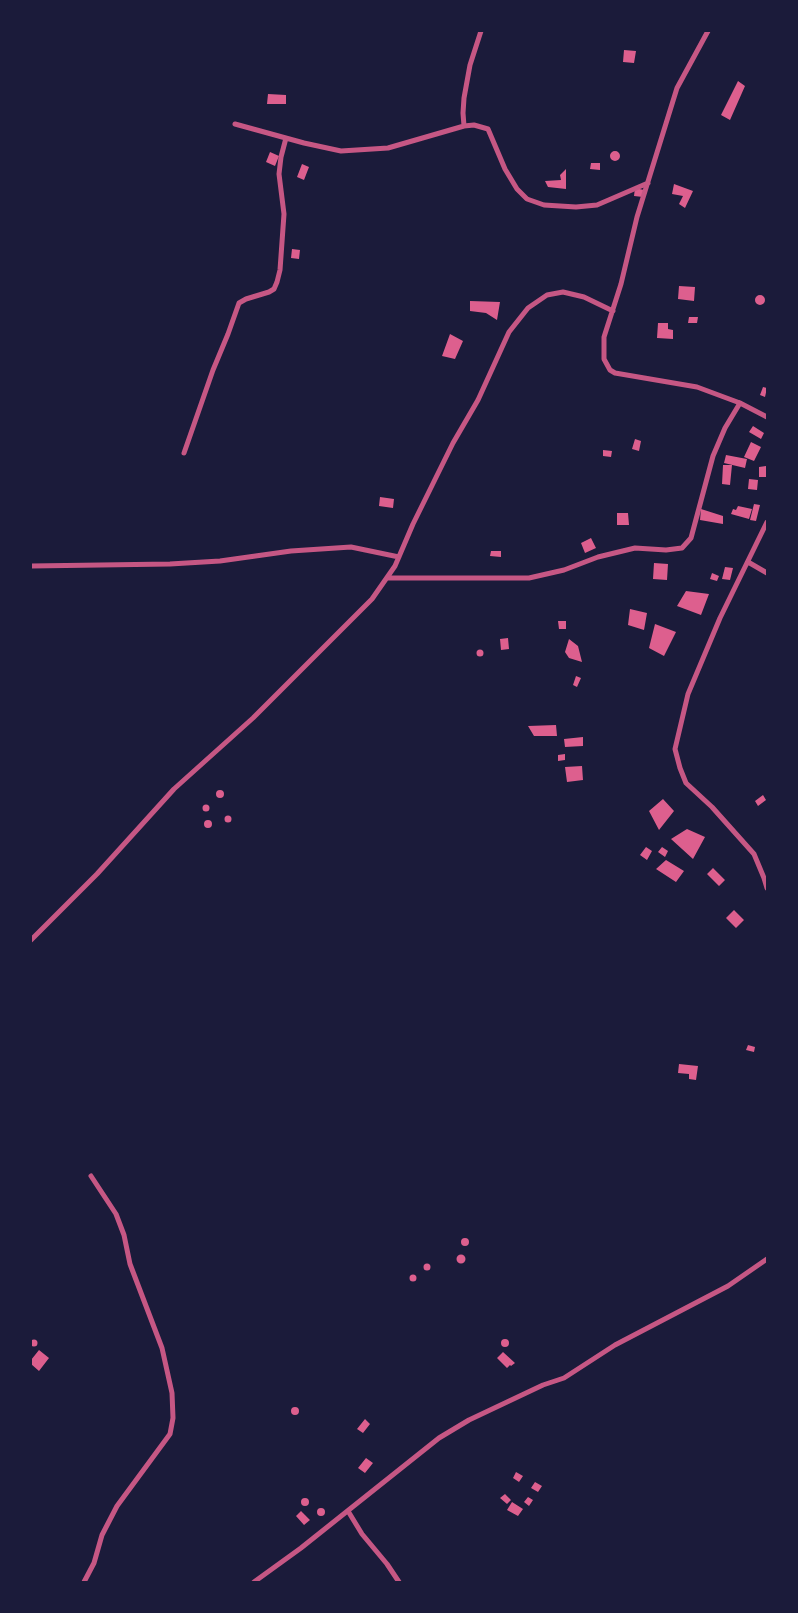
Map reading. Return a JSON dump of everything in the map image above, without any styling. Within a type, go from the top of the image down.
[{"type":"street","points":[[464,126],[464,98],[470,65],[481,31]]},
{"type":"street","points":[[708,31],[677,88],[637,216],[621,284],[604,337],[604,359],[610,370],[616,373],[697,387],[740,403],[767,417]]},
{"type":"street","points":[[235,124],[304,144],[341,151],[388,148],[464,126],[474,125],[488,129],[505,170],[517,189],[527,200],[544,205],[576,207],[597,205],[648,183]]},
{"type":"street","points":[[184,453],[239,303],[269,292],[274,289],[278,282],[284,214],[279,174],[286,138]]},
{"type":"street","points":[[31,940],[97,874],[174,789],[252,718],[372,599],[399,557],[453,443],[478,400],[509,332],[528,308],[547,295],[563,292],[584,296],[613,310]]},
{"type":"street","points":[[387,578],[530,578],[564,570],[635,548],[666,550],[682,548],[691,538],[713,456],[740,403]]},
{"type":"street","points":[[767,522],[720,618],[688,694],[675,749],[686,783],[712,807],[754,854],[767,888]]},
{"type":"street","points":[[31,566],[170,564],[220,561],[291,551],[352,547],[399,557]]},
{"type":"street","points":[[748,562],[767,573]]},
{"type":"street","points":[[84,1582],[94,1563],[102,1535],[117,1506],[170,1434],[174,1418],[172,1393],[162,1348],[130,1264],[124,1235],[116,1214],[91,1176]]},
{"type":"street","points":[[254,1582],[301,1548],[439,1438],[469,1420],[518,1396],[564,1378],[615,1345],[728,1286],[767,1259]]},
{"type":"street","points":[[348,1511],[362,1534],[399,1582]]},
{"type":"building","points":[[624,50],[636,51],[634,63],[623,62]]},
{"type":"building","points":[[738,81],[745,86],[730,120],[721,115]]},
{"type":"building","points":[[268,94],[286,95],[286,104],[267,104]]},
{"type":"building","points":[[613,151],[617,151],[620,156],[619,160],[613,161],[610,158],[610,154]]},
{"type":"building","points":[[270,152],[279,156],[275,166],[266,162]]},
{"type":"building","points":[[591,163],[600,163],[600,170],[590,169]]},
{"type":"building","points":[[302,164],[309,167],[304,180],[297,177]]},
{"type":"building","points":[[566,169],[566,189],[548,187],[545,181],[561,180],[560,175]]},
{"type":"building","points":[[674,184],[693,191],[685,208],[679,204],[683,196],[672,194]]},
{"type":"building","points":[[635,188],[644,190],[643,197],[634,196]]},
{"type":"building","points":[[292,249],[300,250],[299,259],[291,258]]},
{"type":"building","points":[[679,286],[695,287],[694,301],[678,299]]},
{"type":"building","points":[[758,295],[762,295],[765,300],[764,304],[758,305],[755,302],[755,298]]},
{"type":"building","points":[[470,301],[500,302],[497,320],[486,313],[470,311]]},
{"type":"building","points":[[689,317],[698,317],[697,323],[688,323]]},
{"type":"building","points":[[658,323],[668,323],[668,329],[673,330],[673,339],[657,338]]},
{"type":"building","points":[[450,334],[463,341],[455,359],[442,356]]},
{"type":"building","points":[[763,387],[767,388],[765,397],[760,395]]},
{"type":"building","points":[[753,426],[764,433],[761,439],[749,432]]},
{"type":"building","points":[[635,439],[641,441],[639,451],[632,449]]},
{"type":"building","points":[[751,442],[761,447],[754,461],[744,457]]},
{"type":"building","points":[[603,450],[612,451],[611,457],[603,456]]},
{"type":"building","points":[[726,455],[747,459],[745,468],[724,463]]},
{"type":"building","points":[[723,465],[732,465],[730,485],[722,484]]},
{"type":"building","points":[[766,466],[766,477],[759,477],[759,467]]},
{"type":"building","points":[[749,479],[758,480],[757,490],[748,489]]},
{"type":"building","points":[[380,497],[394,499],[393,508],[379,506]]},
{"type":"building","points":[[754,504],[760,505],[756,521],[750,520]]},
{"type":"building","points":[[738,506],[752,509],[749,519],[731,514],[733,509],[736,510]]},
{"type":"building","points":[[701,509],[723,516],[723,524],[700,520]]},
{"type":"building","points":[[617,513],[628,513],[629,525],[617,525]]},
{"type":"building","points":[[591,538],[596,548],[585,553],[581,543]]},
{"type":"building","points":[[491,551],[501,551],[501,557],[490,556]]},
{"type":"building","points":[[654,563],[668,564],[667,580],[653,579]]},
{"type":"building","points":[[725,567],[733,568],[730,580],[722,579]]},
{"type":"building","points":[[712,573],[719,576],[717,581],[710,579]]},
{"type":"building","points":[[686,591],[709,594],[701,615],[677,606]]},
{"type":"building","points":[[630,609],[647,613],[644,630],[628,625]]},
{"type":"building","points":[[558,621],[566,621],[566,629],[559,629]]},
{"type":"building","points":[[655,624],[676,632],[664,656],[649,648]]},
{"type":"building","points":[[508,638],[509,649],[501,650],[500,639]]},
{"type":"building","points":[[569,639],[578,646],[582,662],[569,658],[565,652]]},
{"type":"building","points":[[480,649],[484,653],[480,657],[476,653]]},
{"type":"building","points":[[576,676],[581,678],[577,687],[573,685]]},
{"type":"building","points":[[556,725],[557,736],[534,736],[528,726]]},
{"type":"building","points":[[583,737],[583,746],[565,747],[564,739]]},
{"type":"building","points":[[565,754],[565,760],[558,761],[558,755]]},
{"type":"building","points":[[582,766],[583,780],[567,782],[565,767]]},
{"type":"building","points":[[220,790],[224,794],[220,798],[216,794]]},
{"type":"building","points":[[763,795],[766,800],[758,806],[755,801]]},
{"type":"building","points":[[663,799],[674,811],[659,830],[649,811]]},
{"type":"building","points":[[206,804],[210,808],[206,812],[202,808]]},
{"type":"building","points":[[228,815],[232,819],[228,823],[224,819]]},
{"type":"building","points":[[208,820],[212,824],[208,828],[204,824]]},
{"type":"building","points":[[687,829],[705,837],[693,859],[671,839]]},
{"type":"building","points":[[646,847],[652,851],[647,860],[640,855]]},
{"type":"building","points":[[662,847],[668,851],[665,857],[658,852]]},
{"type":"building","points":[[666,860],[684,871],[676,882],[656,869]]},
{"type":"building","points":[[713,868],[725,880],[719,886],[707,874]]},
{"type":"building","points":[[734,910],[744,920],[736,928],[726,918]]},
{"type":"building","points":[[748,1045],[755,1047],[754,1052],[746,1050]]},
{"type":"building","points":[[679,1064],[698,1066],[696,1080],[689,1079],[689,1074],[678,1073]]},
{"type":"building","points":[[465,1238],[469,1242],[465,1246],[461,1242]]},
{"type":"building","points":[[461,1254],[466,1259],[461,1264],[456,1259]]},
{"type":"building","points":[[427,1263],[431,1267],[427,1271],[423,1267]]},
{"type":"building","points":[[413,1274],[417,1278],[413,1282],[409,1278]]},
{"type":"building","points":[[34,1339],[38,1343],[34,1347],[30,1343]]},
{"type":"building","points":[[505,1339],[509,1343],[505,1347],[501,1343]]},
{"type":"building","points":[[39,1350],[49,1358],[39,1371],[31,1364],[31,1360]]},
{"type":"building","points":[[503,1352],[515,1363],[507,1368],[497,1358]]},
{"type":"building","points":[[295,1407],[299,1411],[295,1415],[291,1411]]},
{"type":"building","points":[[365,1419],[370,1424],[363,1433],[357,1429]]},
{"type":"building","points":[[366,1458],[373,1463],[365,1473],[358,1468]]},
{"type":"building","points":[[516,1472],[523,1476],[519,1482],[513,1478]]},
{"type":"building","points":[[535,1482],[542,1486],[538,1492],[531,1488]]},
{"type":"building","points":[[505,1494],[511,1500],[507,1504],[500,1498]]},
{"type":"building","points":[[528,1497],[533,1500],[529,1506],[524,1502]]},
{"type":"building","points":[[305,1498],[309,1502],[305,1506],[301,1502]]},
{"type":"building","points":[[512,1502],[523,1509],[518,1516],[507,1510]]},
{"type":"building","points":[[321,1508],[325,1512],[321,1516],[317,1512]]},
{"type":"building","points":[[301,1511],[310,1520],[304,1525],[296,1516]]}]
